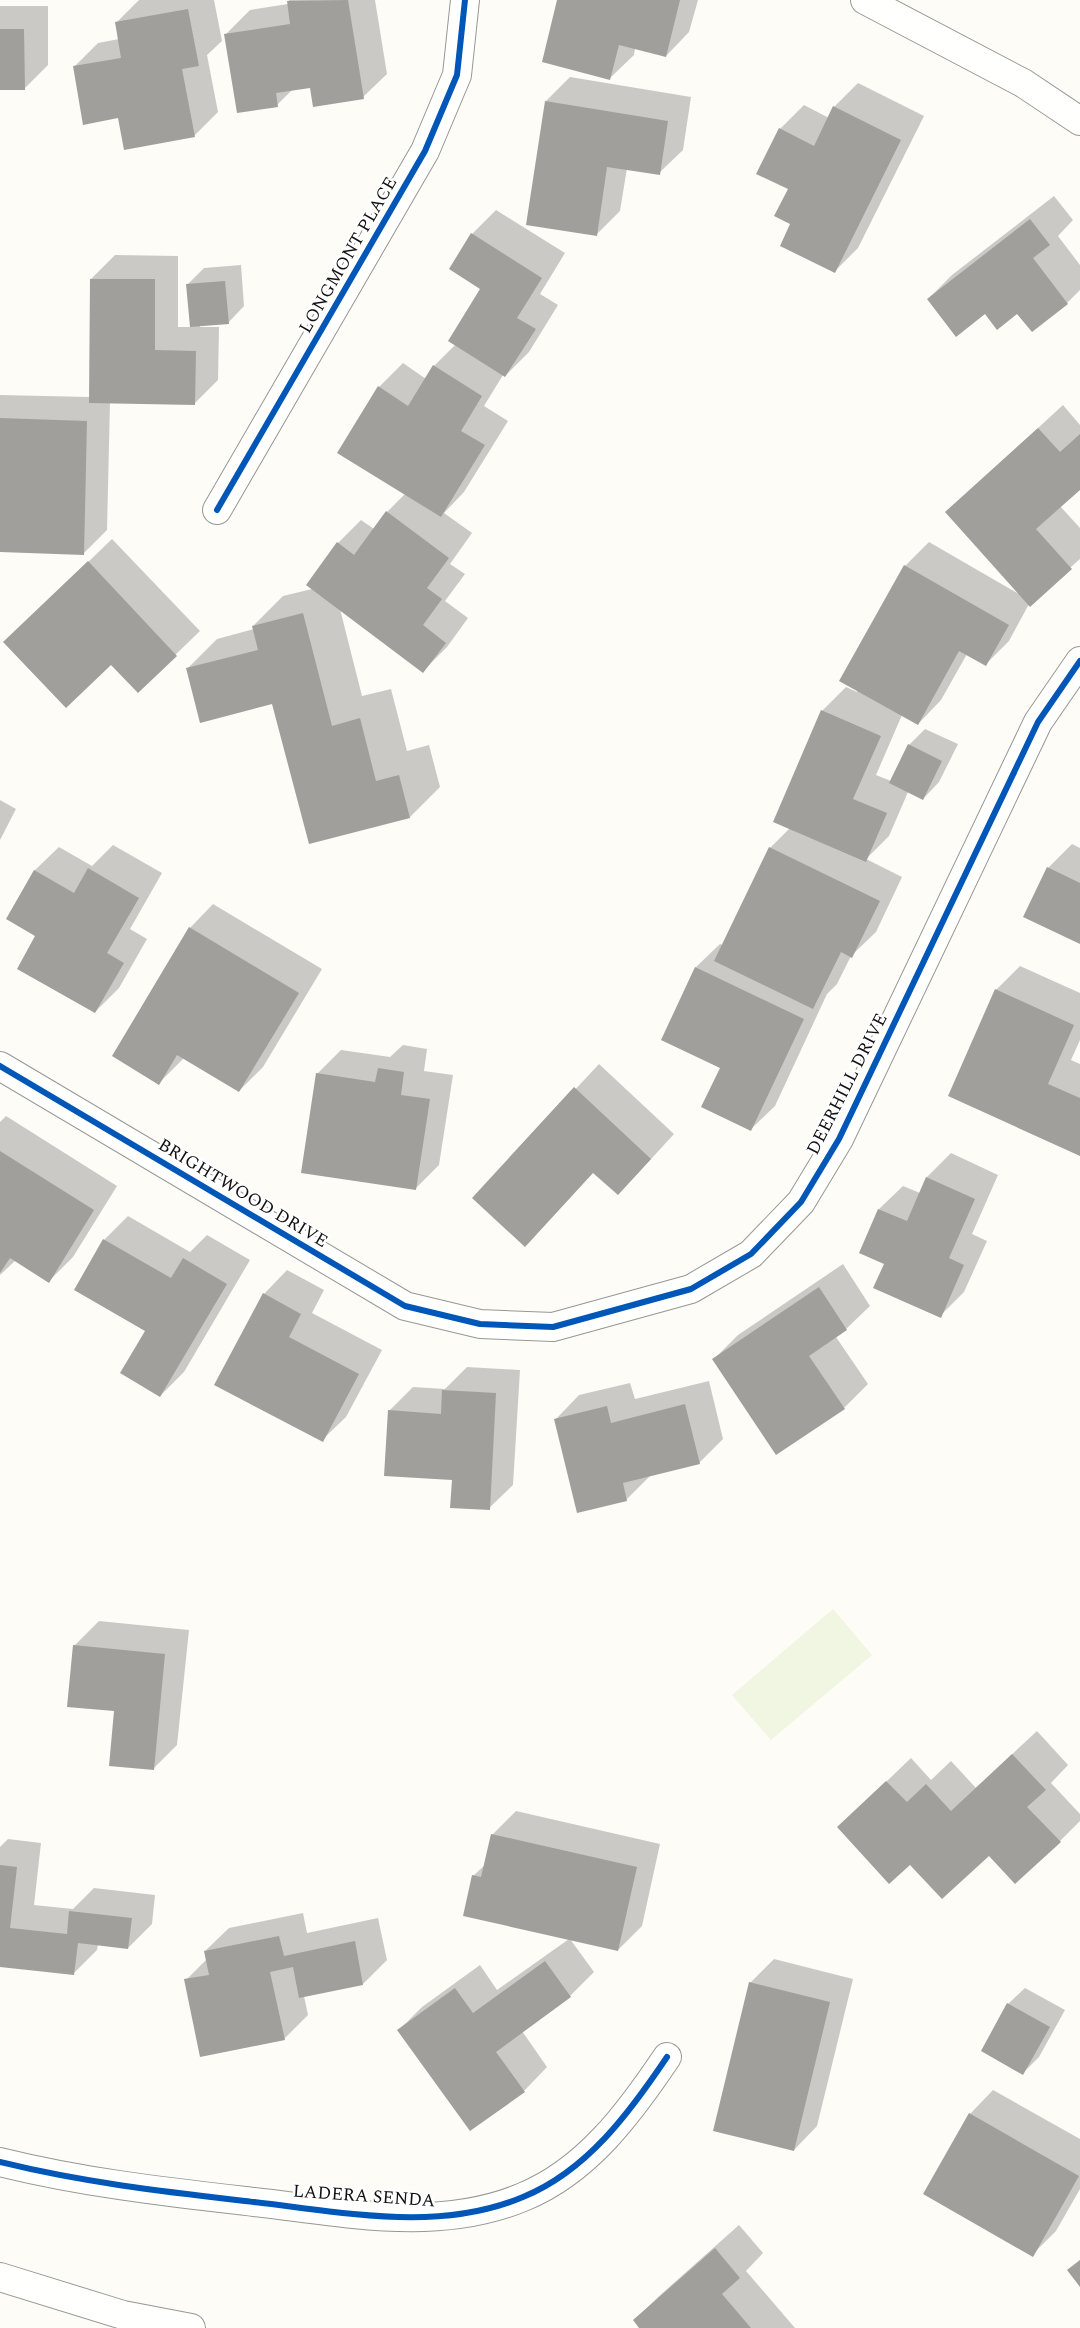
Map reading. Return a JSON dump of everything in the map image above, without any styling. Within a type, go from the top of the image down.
[{"type":"street","name":"LONGMONT PLACE","points":[[217,510],[425,151],[457,75],[465,0]]},
{"type":"street","points":[[865,0],[1024,83],[1080,121]]},
{"type":"street","name":"DEERHILL DRIVE","points":[[480,1324],[553,1327],[691,1289],[751,1254],[801,1202],[839,1139],[1038,722],[1080,661]]},
{"type":"street","name":"BRIGHTWOOD DRIVE","points":[[0,1066],[405,1306],[480,1324]]},
{"type":"street","name":"LADERA SENDA","points":[[0,2162],[119,2187],[368,2215],[448,2217],[484,2210],[524,2197],[569,2172],[602,2141],[638,2101],[667,2056]]},
{"type":"street","points":[[0,2277],[123,2315],[191,2328]]},
{"type":"green space","points":[[833,1609],[872,1655],[771,1740],[732,1695]]},
{"type":"building","points":[[348,0],[364,99],[313,107],[310,88],[276,93],[278,107],[237,113],[224,34],[290,24],[287,1]]},
{"type":"building","points":[[557,0],[680,0],[666,57],[619,45],[610,80],[542,62]]},
{"type":"building","points":[[188,9],[199,66],[182,69],[195,137],[124,150],[118,118],[83,125],[73,66],[121,58],[115,22]]},
{"type":"building","points":[[0,29],[24,29],[25,90],[0,90]]},
{"type":"building","points":[[545,101],[668,121],[660,175],[607,167],[597,236],[526,225]]},
{"type":"building","points":[[833,106],[901,140],[835,273],[780,246],[790,224],[774,216],[788,189],[756,174],[779,128],[814,146]]},
{"type":"building","points":[[1030,219],[1050,245],[1033,258],[1068,304],[1032,332],[1017,314],[997,330],[985,314],[956,337],[927,299]]},
{"type":"building","points":[[471,233],[542,278],[517,318],[536,329],[505,377],[448,341],[480,289],[449,269]]},
{"type":"building","points":[[90,279],[155,279],[155,350],[196,351],[195,405],[89,403]]},
{"type":"building","points":[[225,281],[229,324],[190,327],[186,284]]},
{"type":"building","points":[[433,365],[482,396],[461,431],[485,445],[441,517],[337,453],[378,386],[408,406]]},
{"type":"building","points":[[0,418],[87,421],[84,555],[0,552]]},
{"type":"building","points":[[1038,428],[1060,452],[1080,434],[1080,490],[1036,529],[1072,569],[1030,607],[945,512]]},
{"type":"building","points":[[386,511],[449,558],[427,588],[442,599],[423,625],[446,643],[423,673],[306,585],[337,542],[354,555]]},
{"type":"building","points":[[88,561],[177,656],[138,693],[111,665],[66,708],[3,642]]},
{"type":"building","points":[[904,565],[1009,625],[986,666],[959,651],[918,725],[839,681]]},
{"type":"building","points":[[303,613],[332,726],[360,718],[376,781],[399,775],[410,818],[309,844],[272,704],[200,723],[186,668],[258,650],[252,626]]},
{"type":"building","points":[[821,710],[881,736],[853,799],[887,813],[866,862],[773,822]]},
{"type":"building","points":[[908,744],[942,761],[923,800],[889,783]]},
{"type":"building","points":[[769,847],[880,901],[852,958],[841,952],[813,1009],[714,961]]},
{"type":"building","points":[[1047,867],[1080,883],[1080,944],[1023,917]]},
{"type":"building","points":[[88,868],[139,898],[107,953],[124,963],[95,1013],[17,969],[35,936],[6,919],[34,870],[74,893]]},
{"type":"building","points":[[189,927],[299,993],[239,1092],[177,1055],[159,1085],[112,1056]]},
{"type":"building","points":[[695,967],[804,1019],[751,1131],[701,1107],[720,1068],[661,1040]]},
{"type":"building","points":[[995,989],[1074,1025],[1048,1084],[1080,1098],[1080,1156],[948,1096]]},
{"type":"building","points":[[378,1068],[404,1072],[401,1095],[430,1099],[416,1190],[301,1173],[316,1073],[375,1082]]},
{"type":"building","points":[[574,1087],[651,1159],[618,1195],[593,1173],[525,1247],[472,1198]]},
{"type":"building","points":[[0,1151],[94,1210],[49,1283],[10,1258],[0,1273]]},
{"type":"building","points":[[926,1177],[975,1199],[949,1258],[964,1265],[941,1318],[873,1288],[884,1264],[859,1253],[878,1209],[907,1221]]},
{"type":"building","points":[[103,1239],[171,1278],[183,1258],[227,1284],[160,1397],[120,1373],[145,1331],[74,1290]]},
{"type":"building","points":[[819,1287],[847,1330],[809,1356],[845,1409],[776,1455],[712,1359]]},
{"type":"building","points":[[263,1293],[301,1314],[289,1337],[359,1374],[323,1442],[214,1385]]},
{"type":"building","points":[[442,1390],[496,1393],[490,1510],[450,1508],[452,1480],[384,1476],[388,1410],[441,1414]]},
{"type":"building","points":[[685,1404],[700,1464],[623,1483],[627,1501],[577,1513],[554,1419],[607,1406],[611,1423]]},
{"type":"building","points":[[73,1645],[165,1654],[154,1770],[109,1766],[114,1711],[67,1707]]},
{"type":"building","points":[[1012,1754],[1046,1790],[1027,1807],[1061,1842],[1015,1884],[989,1856],[942,1899],[910,1865],[889,1884],[837,1827],[886,1781],[907,1802],[926,1784],[951,1811]]},
{"type":"building","points":[[491,1834],[637,1867],[618,1951],[463,1916],[472,1875],[481,1877]]},
{"type":"building","points":[[0,1865],[17,1867],[10,1928],[67,1934],[69,1911],[132,1918],[128,1949],[78,1943],[74,1975],[0,1967]]},
{"type":"building","points":[[279,1936],[284,1956],[355,1941],[363,1985],[299,1998],[293,1967],[270,1972],[285,2040],[200,2057],[184,1979],[209,1975],[204,1951]]},
{"type":"building","points":[[545,1961],[571,1997],[496,2052],[525,2092],[470,2131],[397,2030],[455,1988],[473,2013]]},
{"type":"building","points":[[749,1982],[830,2002],[794,2151],[713,2131]]},
{"type":"building","points":[[1007,2003],[1050,2027],[1023,2075],[981,2051]]},
{"type":"building","points":[[969,2113],[1079,2176],[1033,2257],[923,2194]]},
{"type":"building","points":[[715,2248],[740,2278],[722,2294],[751,2328],[639,2328],[633,2320]]},
{"type":"building","points":[[1080,2260],[1080,2287],[1067,2270]]},
{"type":"cycle path","points":[[217,510],[425,151],[457,75],[465,0]]},
{"type":"cycle path","points":[[0,1066],[405,1306],[480,1324],[553,1327],[691,1289],[751,1254],[801,1202],[839,1139],[1038,722],[1080,661]]},
{"type":"cycle path","points":[[0,2162],[63,2176],[126,2186],[356,2214],[390,2217],[458,2214],[491,2208],[523,2197],[546,2186],[567,2172],[587,2156],[622,2119],[667,2057]]}]
